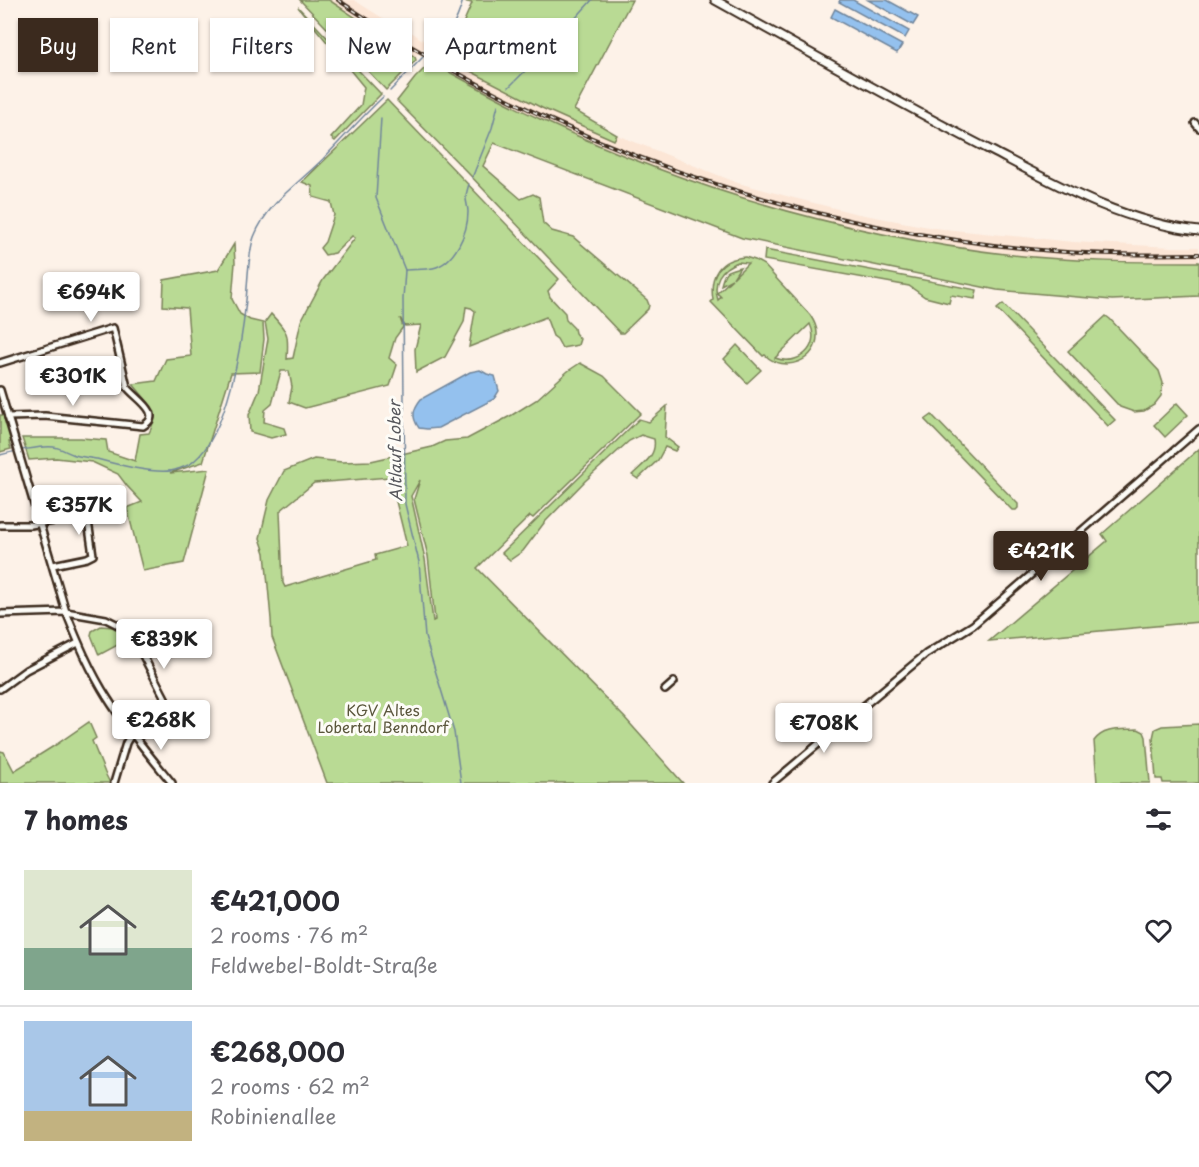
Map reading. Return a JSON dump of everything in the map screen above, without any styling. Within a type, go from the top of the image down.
[{"type":"main road","points":[[715,0],[959,134],[1072,192],[1100,205],[1136,217],[1199,231]]},
{"type":"street","points":[[0,363],[113,328],[127,387],[145,405],[151,416],[146,425],[136,426],[63,418],[8,417]]},
{"type":"street","points":[[0,390],[66,612],[78,643],[117,714],[172,783]]},
{"type":"street","points":[[772,783],[917,661],[973,624],[1199,429]]},
{"type":"street","points":[[0,525],[40,524],[81,516],[87,518],[93,555],[52,566]]},
{"type":"street","points":[[0,614],[66,612],[106,619],[120,626],[137,644],[165,698]]},
{"type":"street","points":[[0,690],[26,670],[78,643]]},
{"type":"street","points":[[665,690],[674,682]]},
{"type":"street","points":[[114,783],[126,743],[132,733]]},
{"type":"shaded area","points":[[329,0],[354,0],[382,18],[356,18]]},
{"type":"shaded area","points":[[412,33],[424,41],[424,48],[415,57],[412,55]]},
{"type":"shaded area","points":[[439,72],[487,72],[574,110],[617,135],[738,183],[854,213],[934,228],[1073,242],[1199,247],[1199,262],[1072,260],[1014,255],[852,228],[734,198],[571,141]]},
{"type":"green space","points":[[300,0],[329,0],[356,18],[326,18],[326,27]]},
{"type":"green space","points":[[458,0],[632,0],[574,110],[617,135],[614,140],[542,108],[472,72],[578,72],[578,18],[465,18],[472,3]]},
{"type":"green space","points":[[314,24],[326,36],[326,41],[314,26]]},
{"type":"green space","points":[[424,69],[424,72],[450,72],[512,106],[654,167],[712,188],[831,222],[891,236],[1013,255],[1129,262],[1199,262],[1199,296],[1112,300],[997,290],[742,238],[494,143],[483,166],[521,199],[533,194],[539,197],[543,223],[552,231],[573,237],[647,300],[648,309],[623,333],[620,333],[397,101]]},
{"type":"green space","points":[[352,72],[360,72],[381,94],[335,141],[331,138],[361,105],[364,87]]},
{"type":"green space","points":[[369,72],[404,72],[386,90]]},
{"type":"green space","points":[[387,100],[559,279],[548,291],[550,297],[565,313],[566,320],[574,328],[580,339],[578,345],[562,348],[553,336],[546,317],[469,347],[475,311],[466,307],[464,322],[445,357],[416,372],[415,349],[421,325],[405,326],[400,318],[403,327],[395,338],[389,358],[397,365],[390,386],[305,408],[289,402],[292,387],[289,371],[281,371],[272,404],[265,410],[264,422],[284,428],[286,434],[271,438],[250,432],[249,415],[259,391],[268,339],[265,322],[271,314],[281,325],[287,338],[287,359],[293,358],[301,321],[323,280],[355,238],[352,236],[335,253],[325,255],[320,248],[325,242],[334,215],[331,202],[313,197],[312,186],[302,182]]},
{"type":"green space","points":[[234,244],[232,299],[240,314],[250,320],[263,323],[264,339],[260,372],[231,373],[203,462],[170,473],[209,469],[184,563],[143,571],[127,508],[142,502],[118,474],[92,462],[56,458],[29,460],[22,438],[106,440],[108,452],[135,461],[140,434],[149,433],[154,418],[151,407],[133,384],[156,381],[166,359],[191,356],[187,308],[163,306],[164,280],[218,270]]},
{"type":"green space","points":[[765,250],[977,290],[975,299],[951,295],[949,303],[925,297],[909,286],[764,260]]},
{"type":"green space","points":[[745,257],[764,265],[810,315],[816,328],[816,343],[812,351],[799,362],[781,364],[763,356],[711,302],[713,283],[718,270],[728,261]],"holes":[[[738,262],[748,263],[733,278],[740,267],[728,270],[721,285],[732,279],[717,293],[721,297],[718,300],[716,287],[719,276],[726,268]],[[810,324],[813,332],[812,340],[805,353],[792,360],[775,358]]]},
{"type":"green space","points":[[1003,304],[1115,420],[1108,426],[997,309]]},
{"type":"green space","points":[[1106,316],[1159,371],[1163,383],[1161,396],[1154,405],[1144,411],[1134,412],[1120,407],[1068,351]]},
{"type":"green space","points":[[737,345],[761,370],[747,383],[724,359]]},
{"type":"green space","name":"KGV Altes Lobertal Benndorf","points":[[580,363],[604,376],[641,413],[533,518],[530,516],[477,568],[625,718],[683,783],[327,783],[272,637],[265,553],[260,538],[269,500],[284,471],[314,459],[342,462],[371,461],[432,447],[445,441],[467,439],[536,400]],"holes":[[[390,477],[407,546],[375,555],[376,560],[285,587],[280,511],[314,483]],[[420,480],[414,499],[428,556],[435,620],[433,621],[425,559],[411,496]]]},
{"type":"green space","points":[[1177,403],[1188,415],[1165,437],[1154,425]]},
{"type":"green space","points":[[667,406],[665,437],[678,447],[675,451],[665,447],[658,460],[638,479],[632,475],[651,455],[654,439],[641,435],[629,441],[544,523],[523,551],[510,560],[502,553],[639,419],[649,422]]},
{"type":"green space","points":[[0,415],[4,415],[12,442],[9,442],[11,449],[0,452]]},
{"type":"green space","points":[[932,415],[1018,504],[1016,510],[1012,510],[925,420]]},
{"type":"green space","points":[[1199,449],[1199,622],[989,641],[1107,541],[1102,534]]},
{"type":"green space","points":[[101,626],[113,627],[129,639],[99,655],[91,635],[92,631]]},
{"type":"green space","points":[[89,722],[96,738],[92,741],[110,783],[0,783],[0,751],[4,752],[14,771]]},
{"type":"green space","points":[[1199,724],[1199,783],[1163,783],[1162,779],[1156,779],[1153,738],[1155,729],[1162,726]]},
{"type":"green space","points":[[1138,729],[1144,732],[1146,737],[1150,783],[1097,783],[1094,741],[1108,731]]},
{"type":"water","points":[[840,0],[853,0],[909,31],[905,38],[839,2]]},
{"type":"water","points":[[868,0],[887,0],[918,17],[913,25]]},
{"type":"water","points":[[835,9],[902,45],[897,53],[831,17]]},
{"type":"water","points":[[480,370],[495,376],[499,391],[494,399],[438,428],[419,428],[414,413],[421,399],[470,372]]},
{"type":"waterway","points":[[457,18],[463,0]]},
{"type":"waterway","points":[[509,87],[592,0]]},
{"type":"waterway","points":[[390,91],[423,57]]},
{"type":"waterway","points":[[0,455],[54,447],[72,454],[115,464],[161,471],[178,469],[194,461],[206,448],[216,430],[231,386],[244,318],[250,251],[260,225],[275,204],[323,159],[383,97]]},
{"type":"waterway","points":[[472,178],[492,128],[498,105]]},
{"type":"waterway","name":"Altlauf Lober","points":[[381,118],[376,198],[405,270],[403,299],[405,504],[419,562],[425,637],[454,732],[461,783]]},
{"type":"waterway","points":[[405,270],[433,268],[441,265],[454,253],[466,228],[468,212],[466,196],[469,184]]},
{"type":"railway","points":[[338,0],[420,52],[504,97],[590,137],[679,172],[769,200],[862,223],[956,240],[1052,251],[1199,254]]}]
